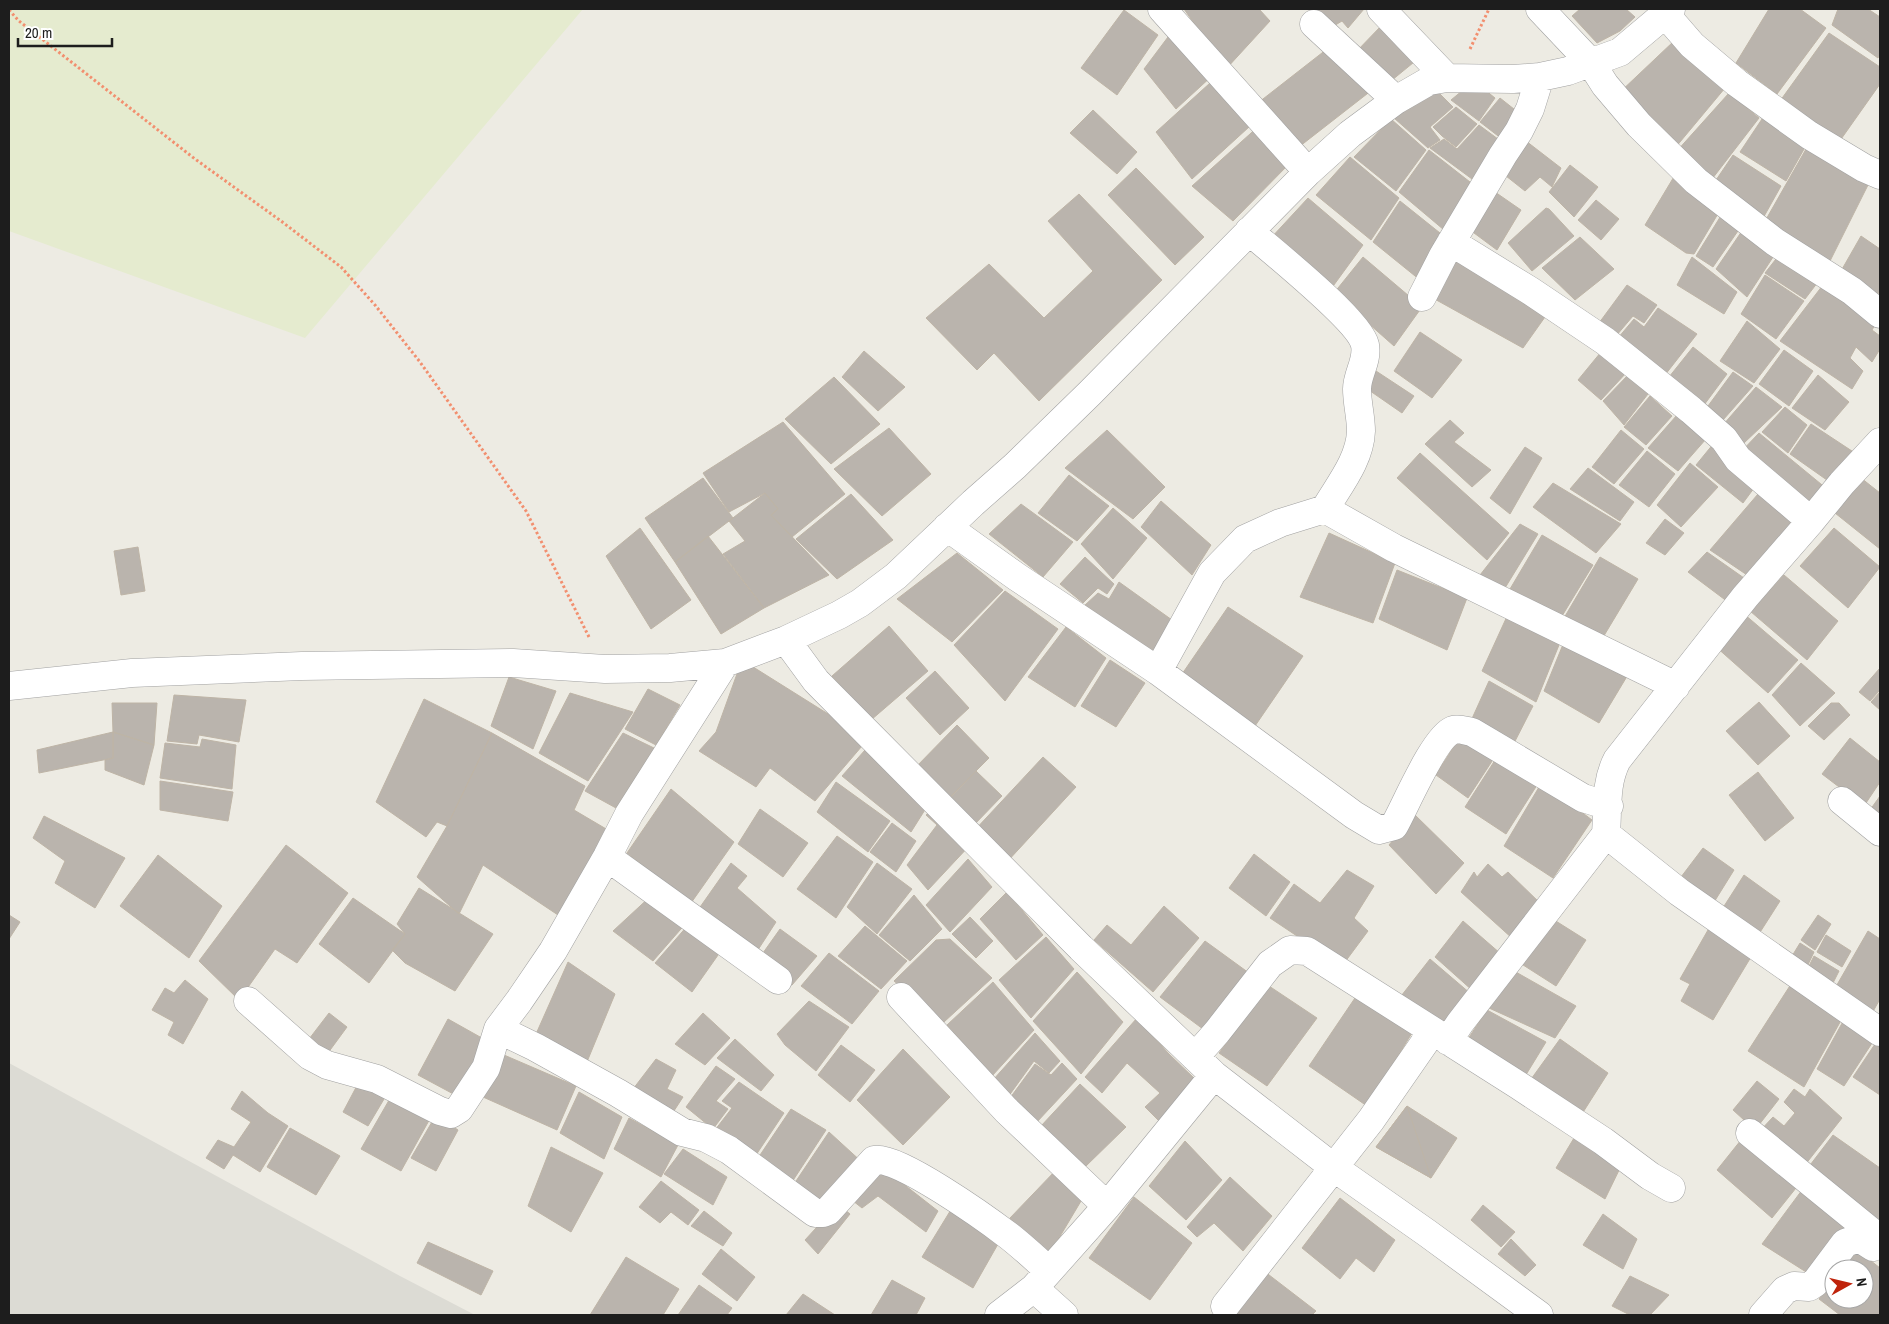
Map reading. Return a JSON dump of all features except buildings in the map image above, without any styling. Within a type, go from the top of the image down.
[{"type":"street","points":[[1162,9],[1308,172]]},
{"type":"street","points":[[1381,9],[1452,78]]},
{"type":"street","points":[[1540,9],[1590,63],[1605,85],[1639,125],[1696,181],[1775,242],[1852,291],[1880,314]]},
{"type":"street","points":[[9,686],[132,673],[302,666],[513,663],[604,669],[670,668],[725,663],[786,640],[860,603],[896,576],[1015,466],[1308,172],[1350,134],[1396,100],[1429,81],[1452,78],[1506,79],[1540,77],[1568,71],[1620,52],[1669,12],[1692,45],[1737,83],[1809,134],[1864,168],[1880,175]]},
{"type":"street","points":[[1314,24],[1396,100]]},
{"type":"street","points":[[1422,297],[1452,242],[1519,131],[1530,109],[1540,77]]},
{"type":"street","points":[[1158,671],[1212,574],[1245,539],[1280,523],[1324,508],[1356,457],[1360,443],[1357,388],[1366,353],[1364,343],[1355,326],[1249,231]]},
{"type":"street","points":[[1452,242],[1529,290],[1605,341],[1692,410],[1724,438],[1738,459],[1811,521]]},
{"type":"street","points":[[1225,1306],[1333,1167],[1440,1036],[1466,1015],[1606,834],[1608,784],[1611,770],[1617,760],[1744,596],[1880,442]]},
{"type":"street","points":[[1324,508],[1394,548],[1676,686]]},
{"type":"street","points":[[947,527],[1016,577],[1158,671],[1234,728],[1301,774],[1354,815],[1379,830],[1394,826],[1418,776],[1443,738],[1453,730],[1472,732],[1583,798],[1608,806]]},
{"type":"street","points":[[786,640],[816,681],[1081,948],[1204,1066],[1333,1167],[1420,1227],[1539,1315]]},
{"type":"street","points":[[248,1001],[310,1056],[327,1065],[377,1079],[440,1111],[450,1114],[459,1109],[486,1068],[498,1028],[553,951],[607,857],[629,814],[725,663]]},
{"type":"street","points":[[1842,802],[1880,832]]},
{"type":"street","points":[[1606,834],[1679,892],[1880,1032]]},
{"type":"street","points":[[607,857],[778,980]]},
{"type":"street","points":[[999,1315],[1042,1280],[1106,1206],[1204,1066],[1217,1032],[1270,964],[1290,950],[1307,951],[1595,1136],[1650,1176],[1671,1188]]},
{"type":"street","points":[[901,997],[1006,1110],[1106,1206]]},
{"type":"street","points":[[498,1028],[618,1093],[682,1132],[706,1138],[730,1150],[815,1214],[828,1211],[874,1160],[882,1159],[916,1173],[992,1224],[1042,1280],[1064,1315]]},
{"type":"street","points":[[1750,1133],[1878,1244]]},
{"type":"street","points":[[1763,1315],[1785,1290],[1794,1286],[1810,1287],[1845,1242],[1860,1238],[1878,1244]]},
{"type":"path","points":[[1452,78],[1489,9]]},
{"type":"path","points":[[9,10],[19,21],[106,91],[340,267],[369,299],[420,362],[526,511],[604,669]]},
{"type":"shaded area","points":[[9,1063],[400,1276],[475,1315],[9,1315]]},
{"type":"green space","points":[[9,9],[583,9],[305,338],[9,231]]}]
